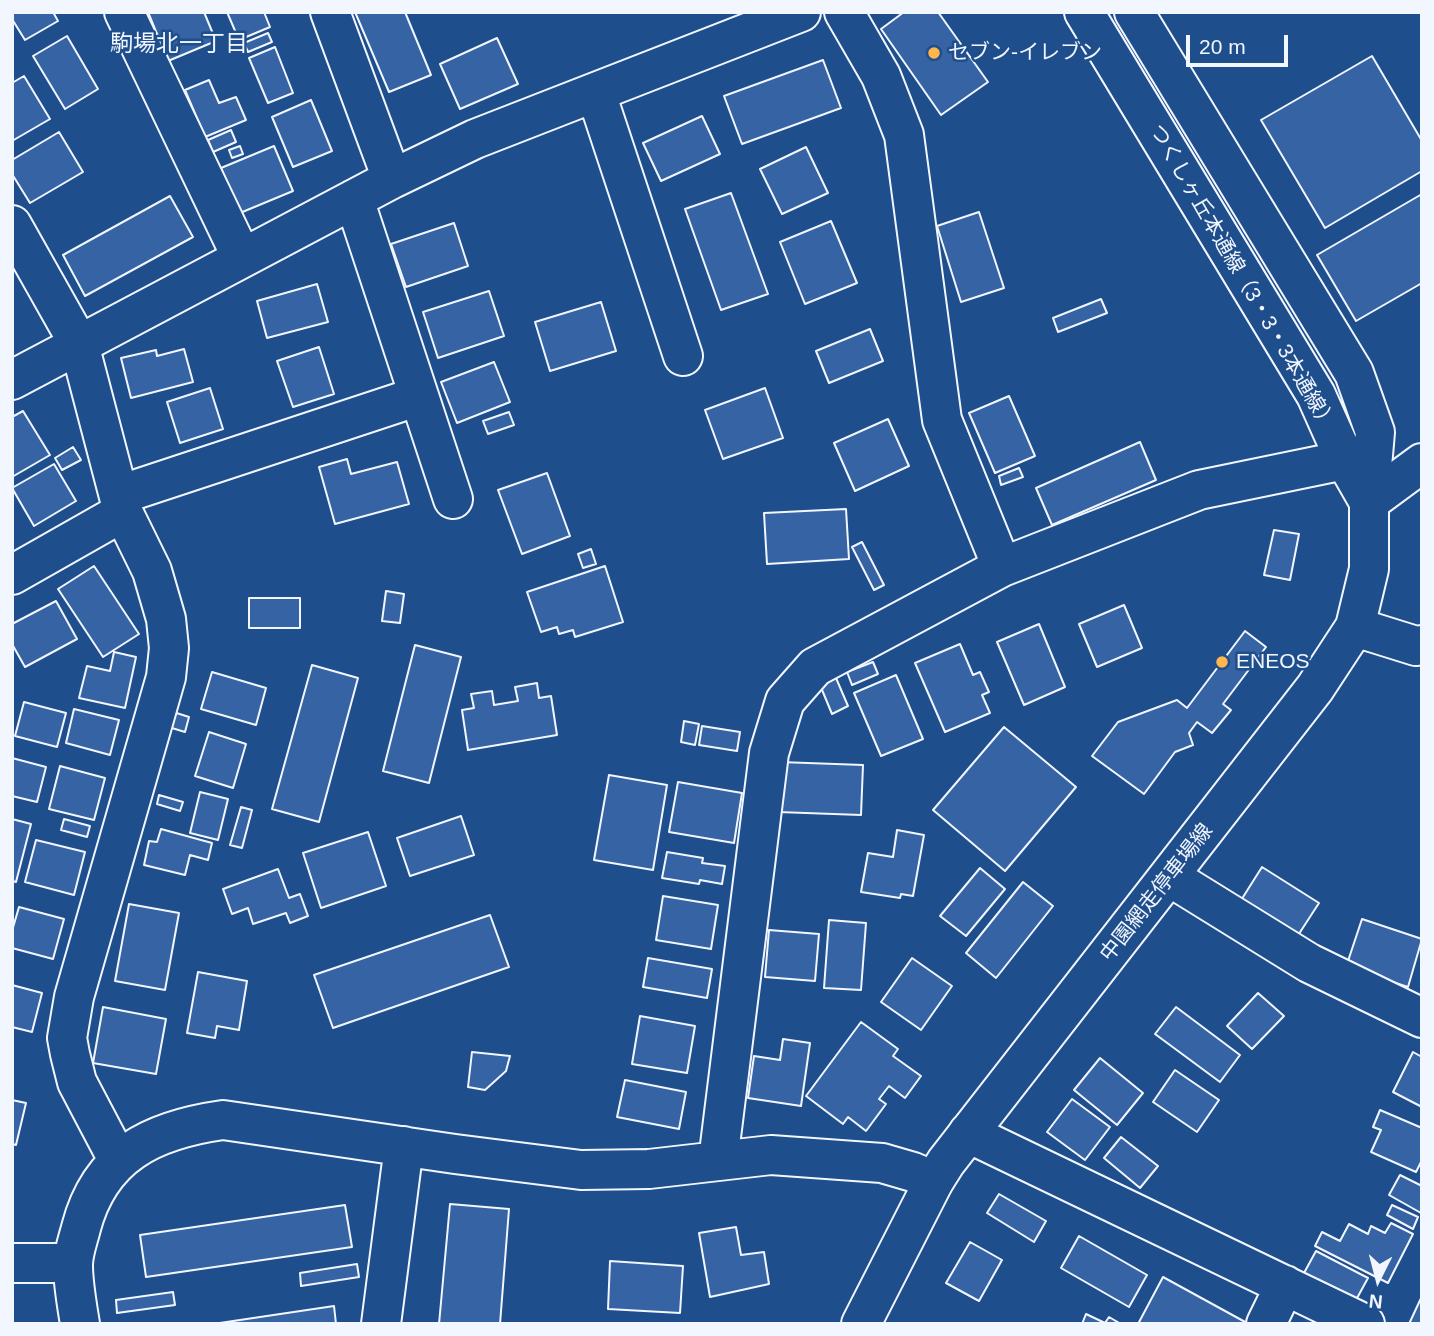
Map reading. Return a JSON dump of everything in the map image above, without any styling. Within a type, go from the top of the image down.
[{"type":"street","points":[[124,12],[242,258]]},
{"type":"street","points":[[330,12],[392,178]]},
{"type":"street","points":[[12,380],[392,178],[475,139],[801,12]]},
{"type":"street","points":[[844,12],[881,76],[904,135],[942,420],[1002,567]]},
{"type":"street","name":"つくしヶ丘本通線（3・3・3本通線）","points":[[1084,12],[1315,396],[1345,460],[1369,502]]},
{"type":"street","name":"つくしヶ丘本通線（3・3・3本通線）","points":[[1134,12],[1354,373],[1375,432],[1369,502]]},
{"type":"street","points":[[596,93],[683,356]]},
{"type":"street","points":[[354,199],[453,499]]},
{"type":"street","points":[[12,225],[79,344],[121,503],[152,570],[166,620],[169,648],[166,677],[78,984],[67,1038],[77,1082],[118,1160]]},
{"type":"street","points":[[12,575],[121,503],[419,396]]},
{"type":"street","points":[[718,1161],[769,754],[785,701],[815,667],[1002,567],[1199,490],[1345,460]]},
{"type":"street","points":[[1369,502],[1422,463]]},
{"type":"street","name":"中園網走停車場線","points":[[861,1324],[933,1181],[1315,688],[1355,627],[1369,569],[1369,502]]},
{"type":"street","points":[[1355,627],[1416,646],[1422,645]]},
{"type":"street","points":[[1170,877],[1309,963],[1422,1018]]},
{"type":"street","points":[[80,1324],[73,1263],[89,1202],[103,1177],[118,1160],[165,1132],[223,1119],[580,1170],[649,1169],[771,1155],[866,1161],[913,1172],[933,1181]]},
{"type":"street","points":[[968,1133],[1365,1324]]},
{"type":"street","points":[[381,1324],[404,1146]]},
{"type":"street","points":[[12,1263],[73,1263]]},
{"type":"street","points":[[1266,1324],[1285,1286]]},
{"type":"building","points":[[12,12],[53,12],[58,21],[25,40],[12,19]]},
{"type":"building","points":[[148,12],[204,12],[216,41],[168,61]]},
{"type":"building","points":[[227,12],[264,12],[270,27],[239,40]]},
{"type":"building","points":[[355,12],[405,12],[431,75],[389,92]]},
{"type":"building","points":[[904,12],[938,12],[988,82],[941,115],[881,29]]},
{"type":"building","points":[[268,33],[272,42],[248,52],[244,43]]},
{"type":"building","points":[[67,36],[98,89],[65,109],[33,56]]},
{"type":"building","points":[[497,38],[518,84],[460,109],[440,64]]},
{"type":"building","points":[[275,47],[293,93],[268,103],[249,58]]},
{"type":"building","points":[[1372,56],[1422,141],[1422,171],[1325,228],[1261,120]]},
{"type":"building","points":[[823,60],[841,108],[742,144],[724,96]]},
{"type":"building","points":[[24,76],[50,119],[12,141],[12,83]]},
{"type":"building","points":[[209,80],[219,103],[236,97],[246,120],[205,137],[185,90]]},
{"type":"building","points":[[311,100],[332,151],[293,167],[272,117]]},
{"type":"building","points":[[702,116],[720,154],[661,181],[643,143]]},
{"type":"building","points":[[231,130],[236,142],[213,152],[208,140]]},
{"type":"building","points":[[59,132],[83,172],[30,203],[12,174],[12,160]]},
{"type":"building","points":[[240,146],[243,154],[232,158],[229,150]]},
{"type":"building","points":[[274,146],[293,191],[240,213],[221,168]]},
{"type":"building","points":[[806,147],[828,193],[782,214],[760,169]]},
{"type":"building","points":[[731,193],[768,294],[721,310],[685,209]]},
{"type":"building","points":[[1422,194],[1422,283],[1356,321],[1317,255]]},
{"type":"building","points":[[170,196],[193,237],[85,296],[63,255]]},
{"type":"building","points":[[979,212],[1004,288],[961,302],[937,226]]},
{"type":"building","points":[[831,221],[857,283],[805,304],[780,242]]},
{"type":"building","points":[[454,223],[468,266],[406,287],[391,244]]},
{"type":"building","points":[[317,284],[328,322],[267,338],[257,301]]},
{"type":"building","points":[[489,291],[504,336],[438,358],[423,312]]},
{"type":"building","points":[[1101,299],[1107,313],[1058,332],[1053,318]]},
{"type":"building","points":[[601,302],[616,351],[550,371],[535,322]]},
{"type":"building","points":[[870,329],[883,361],[829,383],[816,351]]},
{"type":"building","points":[[319,347],[334,394],[293,407],[277,361]]},
{"type":"building","points":[[184,349],[193,382],[131,398],[121,358],[156,350],[157,356]]},
{"type":"building","points":[[494,362],[510,402],[457,423],[441,382]]},
{"type":"building","points":[[210,388],[223,429],[180,443],[167,402]]},
{"type":"building","points":[[765,388],[783,438],[723,459],[705,410]]},
{"type":"building","points":[[1009,396],[1035,456],[995,473],[969,413]]},
{"type":"building","points":[[23,411],[50,455],[12,477],[12,417]]},
{"type":"building","points":[[509,412],[514,425],[488,434],[483,421]]},
{"type":"building","points":[[888,419],[909,466],[855,491],[834,443]]},
{"type":"building","points":[[1140,442],[1156,480],[1052,525],[1036,488]]},
{"type":"building","points":[[73,447],[81,460],[62,470],[55,458]]},
{"type":"building","points":[[347,459],[351,474],[397,462],[409,504],[335,524],[319,467]]},
{"type":"building","points":[[54,464],[76,501],[34,526],[12,488]]},
{"type":"building","points":[[1019,468],[1023,477],[1001,485],[999,476]]},
{"type":"building","points":[[547,473],[570,536],[522,554],[498,490]]},
{"type":"building","points":[[846,509],[849,559],[767,564],[764,513]]},
{"type":"building","points":[[1274,530],[1299,534],[1290,580],[1264,575]]},
{"type":"building","points":[[862,542],[884,585],[874,590],[852,547]]},
{"type":"building","points":[[591,549],[596,564],[583,568],[578,554]]},
{"type":"building","points":[[94,566],[139,634],[103,657],[58,589]]},
{"type":"building","points":[[605,566],[623,622],[575,637],[573,630],[559,634],[557,627],[541,632],[527,592]]},
{"type":"building","points":[[386,591],[404,594],[400,623],[382,621]]},
{"type":"building","points":[[249,598],[300,598],[300,628],[249,628]]},
{"type":"building","points":[[56,601],[77,639],[25,667],[12,644],[12,624]]},
{"type":"building","points":[[1124,605],[1142,648],[1097,667],[1079,624]]},
{"type":"building","points":[[1039,624],[1065,687],[1024,705],[997,642]]},
{"type":"building","points":[[1245,631],[1266,647],[1223,704],[1231,710],[1212,733],[1197,722],[1189,733],[1193,745],[1175,752],[1144,794],[1092,756],[1118,722],[1177,700],[1187,708]]},
{"type":"building","points":[[960,644],[973,675],[980,672],[989,692],[982,695],[990,713],[945,732],[915,663]]},
{"type":"building","points":[[415,645],[461,657],[429,783],[383,771]]},
{"type":"building","points":[[114,652],[136,657],[125,708],[79,698],[87,666],[110,671]]},
{"type":"building","points":[[873,662],[878,674],[852,685],[847,672]]},
{"type":"building","points":[[312,665],[358,678],[319,822],[272,809]]},
{"type":"building","points":[[212,672],[266,688],[256,725],[201,709]]},
{"type":"building","points":[[896,675],[923,739],[881,756],[854,693]]},
{"type":"building","points":[[836,678],[848,706],[832,714],[820,685]]},
{"type":"building","points":[[537,683],[539,698],[551,696],[557,735],[468,750],[462,710],[474,708],[471,694],[492,691],[494,705],[518,701],[515,687]]},
{"type":"building","points":[[24,702],[66,713],[57,747],[15,736]]},
{"type":"building","points":[[74,709],[119,720],[110,755],[66,743]]},
{"type":"building","points":[[167,710],[189,717],[185,732],[162,725]]},
{"type":"building","points":[[684,721],[699,724],[695,745],[681,742]]},
{"type":"building","points":[[702,726],[740,732],[737,751],[699,745]]},
{"type":"building","points":[[1004,727],[1076,787],[1005,871],[933,810]]},
{"type":"building","points":[[209,732],[246,744],[233,788],[195,776]]},
{"type":"building","points":[[12,758],[46,767],[37,802],[12,796]]},
{"type":"building","points":[[780,762],[863,765],[861,815],[778,812]]},
{"type":"building","points":[[60,766],[105,778],[94,820],[49,809]]},
{"type":"building","points":[[609,775],[667,785],[653,870],[594,860]]},
{"type":"building","points":[[678,782],[742,793],[734,843],[669,832]]},
{"type":"building","points":[[200,792],[228,799],[218,840],[190,833]]},
{"type":"building","points":[[159,795],[183,802],[180,811],[157,804]]},
{"type":"building","points":[[241,807],[252,810],[242,848],[230,845]]},
{"type":"building","points":[[461,816],[474,855],[410,876],[397,838]]},
{"type":"building","points":[[12,819],[31,824],[16,882],[12,881]]},
{"type":"building","points":[[64,819],[90,826],[87,837],[61,830]]},
{"type":"building","points":[[161,829],[212,843],[208,860],[190,855],[185,875],[144,865],[149,841],[157,842]]},
{"type":"building","points":[[897,830],[924,835],[913,896],[901,894],[900,898],[861,892],[868,853],[893,857]]},
{"type":"building","points":[[368,832],[386,886],[321,908],[303,853]]},
{"type":"building","points":[[36,840],[85,852],[74,895],[25,882]]},
{"type":"building","points":[[667,852],[703,858],[702,863],[725,866],[722,884],[700,880],[699,884],[662,878]]},
{"type":"building","points":[[1262,867],[1319,903],[1295,940],[1238,905]]},
{"type":"building","points":[[980,868],[1005,889],[966,936],[940,916]]},
{"type":"building","points":[[278,869],[289,898],[300,894],[308,916],[290,923],[286,913],[253,924],[248,908],[232,914],[223,889]]},
{"type":"building","points":[[1023,882],[1053,906],[996,978],[966,953]]},
{"type":"building","points":[[663,896],[718,905],[711,949],[656,940]]},
{"type":"building","points":[[129,904],[179,913],[165,990],[115,981]]},
{"type":"building","points":[[19,907],[64,919],[53,959],[12,948],[12,931]]},
{"type":"building","points":[[490,915],[509,967],[333,1028],[314,975]]},
{"type":"building","points":[[1362,919],[1422,939],[1408,987],[1346,967]]},
{"type":"building","points":[[829,920],[866,923],[861,990],[824,988]]},
{"type":"building","points":[[769,930],[819,934],[815,981],[765,977]]},
{"type":"building","points":[[648,958],[712,969],[707,998],[643,987]]},
{"type":"building","points":[[912,958],[952,986],[921,1030],[881,1002]]},
{"type":"building","points":[[198,972],[247,981],[239,1030],[217,1026],[215,1038],[187,1033]]},
{"type":"building","points":[[12,985],[42,993],[32,1032],[12,1027]]},
{"type":"building","points":[[1258,993],[1284,1016],[1252,1049],[1227,1026]]},
{"type":"building","points":[[103,1007],[166,1019],[156,1074],[93,1063]]},
{"type":"building","points":[[1176,1007],[1240,1055],[1220,1082],[1155,1034]]},
{"type":"building","points":[[640,1016],[695,1026],[687,1073],[632,1064]]},
{"type":"building","points":[[861,1022],[898,1049],[893,1056],[921,1076],[905,1098],[889,1086],[879,1099],[886,1104],[866,1131],[848,1117],[843,1124],[806,1096]]},
{"type":"building","points":[[783,1039],[810,1043],[801,1106],[748,1098],[754,1056],[780,1060]]},
{"type":"building","points":[[472,1052],[510,1056],[506,1071],[485,1090],[468,1087]]},
{"type":"building","points":[[1413,1052],[1422,1057],[1422,1107],[1393,1092]]},
{"type":"building","points":[[1100,1058],[1143,1093],[1117,1125],[1074,1090]]},
{"type":"building","points":[[1175,1070],[1219,1100],[1197,1132],[1153,1102]]},
{"type":"building","points":[[625,1080],[686,1092],[679,1129],[617,1117]]},
{"type":"building","points":[[1072,1099],[1110,1127],[1085,1160],[1047,1132]]},
{"type":"building","points":[[12,1100],[26,1103],[16,1145],[12,1144]]},
{"type":"building","points":[[1380,1110],[1422,1128],[1422,1160],[1416,1172],[1371,1152],[1381,1130],[1373,1127]]},
{"type":"building","points":[[1121,1137],[1158,1166],[1140,1188],[1104,1158]]},
{"type":"building","points":[[1400,1175],[1422,1186],[1421,1213],[1389,1195]]},
{"type":"building","points":[[999,1194],[1046,1221],[1034,1242],[987,1213]]},
{"type":"building","points":[[450,1204],[509,1209],[500,1324],[439,1324]]},
{"type":"building","points":[[345,1205],[352,1247],[146,1277],[140,1235]]},
{"type":"building","points":[[1392,1205],[1418,1217],[1413,1229],[1387,1215]]},
{"type":"building","points":[[1391,1223],[1413,1234],[1388,1283],[1315,1246],[1322,1232],[1340,1241],[1349,1224],[1368,1234],[1371,1226],[1385,1233]]},
{"type":"building","points":[[736,1227],[741,1255],[764,1252],[769,1284],[710,1297],[699,1233]]},
{"type":"building","points":[[1079,1236],[1147,1275],[1129,1307],[1061,1268]]},
{"type":"building","points":[[970,1242],[1002,1260],[979,1301],[946,1283]]},
{"type":"building","points":[[1316,1251],[1368,1278],[1356,1300],[1304,1273]]},
{"type":"building","points":[[610,1261],[683,1266],[680,1313],[608,1309]]},
{"type":"building","points":[[357,1264],[359,1277],[301,1286],[300,1273]]},
{"type":"building","points":[[1163,1277],[1247,1323],[1138,1324]]},
{"type":"building","points":[[173,1292],[175,1305],[117,1313],[116,1300]]},
{"type":"building","points":[[1422,1296],[1422,1324],[1409,1324]]},
{"type":"building","points":[[334,1306],[336,1324],[213,1324]]},
{"type":"building","points":[[1086,1314],[1105,1323],[1109,1317],[1121,1324],[1082,1324]]},
{"type":"place","name":"セブン-イレブン","points":[[934,53]]},
{"type":"place","name":"ENEOS","points":[[1222,662]]},
{"type":"district","name":"駒場北一丁目","points":[[179,45]]}]
